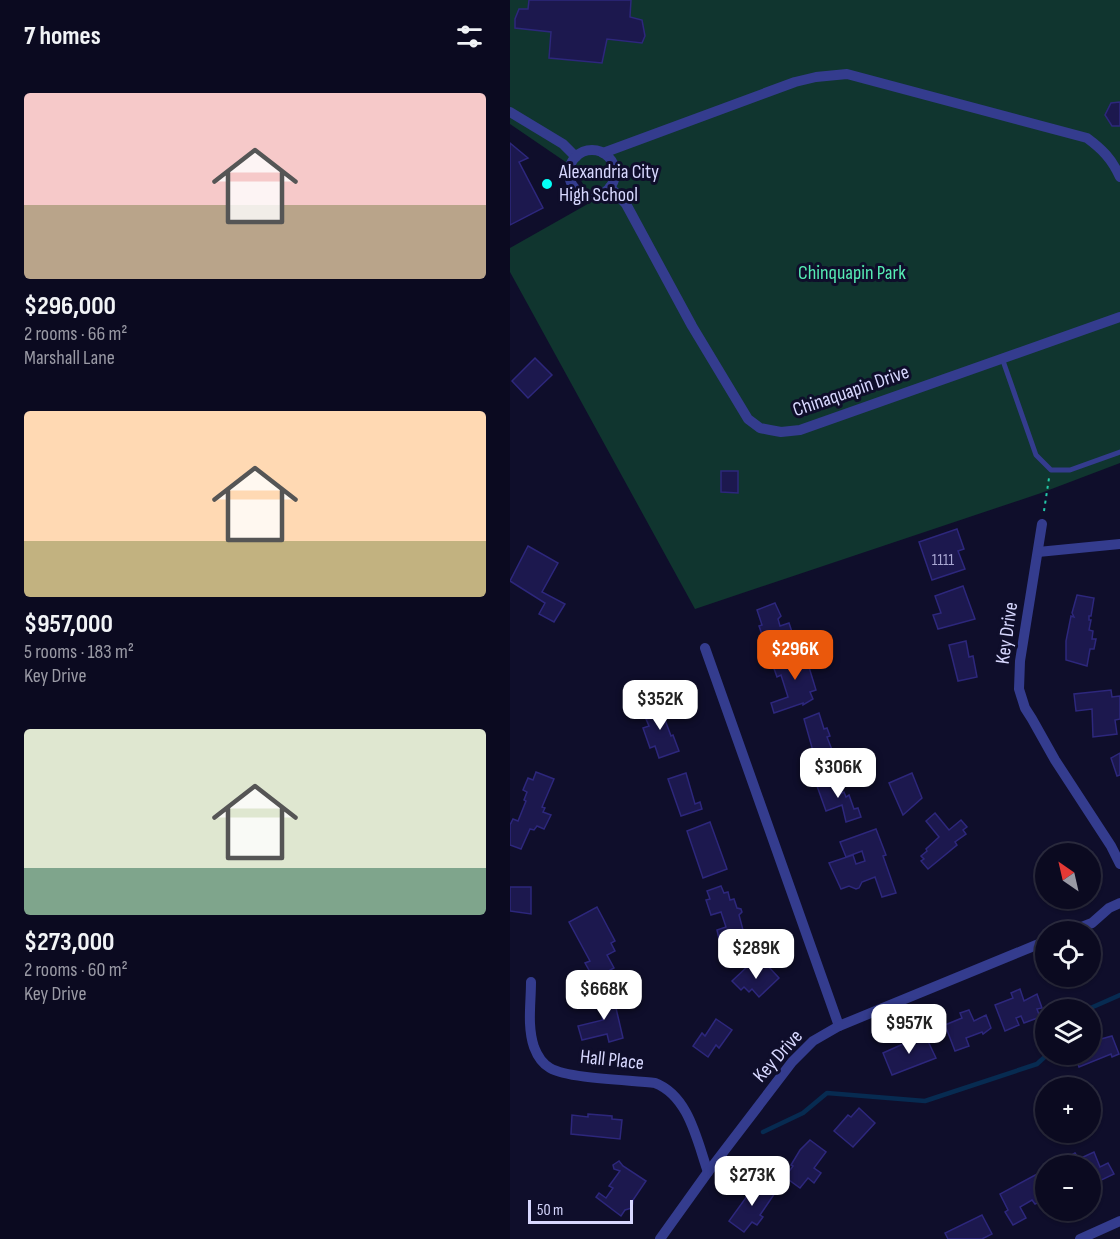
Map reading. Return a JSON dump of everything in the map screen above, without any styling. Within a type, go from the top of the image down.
[{"type":"street","points":[[603,153],[614,169],[610,187],[604,192],[590,195],[577,190],[570,178],[569,170],[576,157],[588,150],[603,153],[795,82],[816,76],[847,74],[1086,138],[1103,150],[1114,164],[1120,177]]},
{"type":"street","points":[[510,112],[563,144],[576,157]]},
{"type":"street","name":"Chinaquapin Drive","points":[[610,187],[626,204],[734,399],[748,419],[760,428],[781,432],[800,430],[1120,317]]},
{"type":"street","name":"Key Drive","points":[[1042,524],[1020,661],[1019,689],[1025,708],[1112,846],[1120,864]]},
{"type":"street","points":[[1038,552],[1120,544]]},
{"type":"street","points":[[705,648],[839,1026]]},
{"type":"street","points":[[1093,921],[1109,908],[1120,903]]},
{"type":"street","name":"Key Drive","points":[[660,1239],[792,1062],[813,1041],[839,1026],[1035,946]]},
{"type":"street","name":"Hall Place","points":[[531,982],[530,1028],[534,1048],[541,1061],[550,1068],[568,1074],[655,1083],[663,1086],[672,1092],[688,1116],[708,1172]]},
{"type":"street","points":[[1080,1239],[1120,1221]]},
{"type":"lane","points":[[1002,358],[1036,454],[1051,470],[1070,470],[1120,452]]},
{"type":"path","points":[[1042,524],[1051,470]]},
{"type":"green space","name":"Chinquapin Park","points":[[510,0],[1120,0],[1120,463],[1041,493],[695,609],[510,272],[510,248],[593,201],[573,167],[510,124]]},
{"type":"building","points":[[529,0],[631,0],[630,17],[642,20],[645,36],[642,43],[607,39],[602,63],[549,58],[551,32],[515,28],[515,19],[519,9],[528,9]]},
{"type":"building","points":[[1120,102],[1120,126],[1112,126],[1105,115],[1111,103]]},
{"type":"building","points":[[510,143],[528,158],[519,162],[543,208],[510,225]]},
{"type":"building","points":[[535,358],[552,375],[528,398],[512,381]]},
{"type":"building","points":[[721,471],[738,471],[738,493],[721,492]]},
{"type":"building","points":[[957,529],[964,549],[958,551],[965,569],[932,580],[919,542]]},
{"type":"building","points":[[528,546],[558,563],[542,592],[565,604],[554,622],[539,614],[545,603],[510,581]]},
{"type":"building","points":[[963,586],[975,619],[938,629],[933,615],[941,613],[935,596]]},
{"type":"building","points":[[1077,595],[1094,598],[1091,616],[1089,616],[1091,620],[1089,630],[1093,631],[1092,639],[1096,639],[1094,649],[1090,649],[1087,666],[1066,660],[1066,641],[1071,616],[1074,617],[1072,613]]},
{"type":"building","points":[[775,603],[781,616],[778,619],[780,626],[789,623],[793,635],[766,646],[759,626],[762,625],[757,610]]},
{"type":"building","points":[[966,641],[969,657],[973,656],[977,677],[958,681],[949,645]]},
{"type":"building","points":[[808,651],[812,662],[808,664],[816,690],[810,692],[813,699],[803,705],[803,703],[774,713],[771,703],[788,697],[781,675],[777,677],[772,663]]},
{"type":"building","points":[[1111,690],[1112,697],[1120,696],[1120,719],[1115,720],[1117,734],[1093,737],[1092,709],[1076,711],[1074,694]]},
{"type":"building","points":[[664,701],[669,715],[664,717],[679,751],[659,758],[655,746],[650,748],[643,728],[649,726],[646,719],[650,718],[646,707]]},
{"type":"building","points":[[819,713],[824,729],[827,728],[830,736],[827,737],[834,755],[810,763],[807,754],[813,751],[804,719]]},
{"type":"building","points":[[1120,753],[1120,775],[1117,776],[1111,758]]},
{"type":"building","points":[[536,772],[554,779],[542,807],[545,808],[543,812],[551,815],[544,829],[537,826],[534,830],[530,829],[521,849],[510,845],[510,825],[513,819],[518,821],[526,801],[524,800],[527,792],[523,790],[528,778],[533,780]]},
{"type":"building","points":[[686,773],[695,804],[700,802],[702,809],[681,816],[668,779]]},
{"type":"building","points":[[912,773],[922,798],[903,815],[889,783]]},
{"type":"building","points":[[838,778],[843,790],[839,792],[840,794],[844,792],[846,797],[849,795],[854,809],[858,808],[861,817],[846,822],[842,805],[826,811],[817,786]]},
{"type":"building","points":[[935,813],[949,830],[961,820],[967,827],[963,830],[966,834],[955,842],[957,845],[928,869],[921,861],[924,859],[921,856],[939,837],[926,821]]},
{"type":"building","points":[[710,822],[727,869],[703,878],[687,831]]},
{"type":"building","points":[[876,829],[896,893],[882,897],[875,877],[862,882],[859,888],[849,886],[841,889],[829,863],[853,855],[856,864],[865,861],[862,851],[846,857],[840,842]]},
{"type":"building","points":[[721,886],[724,893],[728,892],[730,900],[734,899],[737,908],[741,909],[742,912],[739,915],[743,930],[719,939],[717,930],[726,927],[721,912],[711,915],[706,900],[710,899],[707,891]]},
{"type":"building","points":[[510,887],[531,887],[531,914],[510,911]]},
{"type":"building","points":[[597,907],[615,941],[611,943],[615,951],[607,955],[614,968],[594,979],[585,963],[590,961],[569,922]]},
{"type":"building","points":[[766,964],[779,978],[759,997],[752,989],[749,992],[744,987],[741,990],[732,981],[748,966],[755,974]]},
{"type":"building","points":[[1020,989],[1024,1001],[1037,994],[1039,999],[1035,999],[1035,1019],[1024,1023],[1021,1016],[1016,1018],[1019,1025],[1005,1031],[995,1005],[1013,998],[1011,993]]},
{"type":"building","points":[[612,991],[623,1038],[609,1042],[607,1034],[582,1040],[578,1026],[603,1020],[597,994]]},
{"type":"building","points":[[969,1010],[974,1021],[986,1015],[991,1028],[983,1034],[982,1032],[966,1038],[969,1046],[955,1051],[945,1025],[962,1018],[960,1013]]},
{"type":"building","points":[[716,1019],[732,1030],[719,1048],[716,1045],[708,1057],[693,1046],[702,1033],[705,1036]]},
{"type":"building","points":[[925,1035],[936,1058],[892,1075],[883,1053],[903,1044],[902,1040],[910,1037],[912,1040]]},
{"type":"building","points":[[1112,1036],[1119,1054],[1101,1058],[1101,1039]]},
{"type":"building","points":[[859,1108],[875,1123],[853,1147],[834,1131],[848,1115],[851,1117]]},
{"type":"building","points":[[588,1114],[612,1116],[612,1119],[622,1120],[620,1139],[571,1134],[572,1115],[588,1117]]},
{"type":"building","points":[[810,1140],[826,1152],[814,1168],[821,1173],[814,1183],[808,1178],[800,1188],[785,1177],[800,1150]]},
{"type":"building","points":[[619,1161],[646,1181],[633,1200],[632,1208],[625,1210],[621,1216],[596,1197],[599,1193],[606,1198],[613,1188],[609,1186],[620,1171],[614,1169],[613,1165]]},
{"type":"building","points":[[1108,1163],[1114,1174],[1101,1180],[1101,1166]]},
{"type":"building","points":[[1035,1175],[1035,1204],[1032,1200],[1020,1207],[1026,1218],[1013,1225],[1005,1212],[1008,1210],[1000,1194]]},
{"type":"building","points":[[758,1181],[775,1193],[760,1215],[763,1217],[757,1225],[752,1222],[744,1232],[729,1221]]},
{"type":"building","points":[[982,1215],[992,1234],[982,1239],[948,1239],[945,1233]]},
{"type":"waterway","points":[[1101,1003],[1120,995]]},
{"type":"waterway","points":[[763,1132],[803,1113],[827,1093],[925,1101],[1035,1065]]},
{"type":"place","name":"Alexandria City High School","points":[[547,184]]}]
